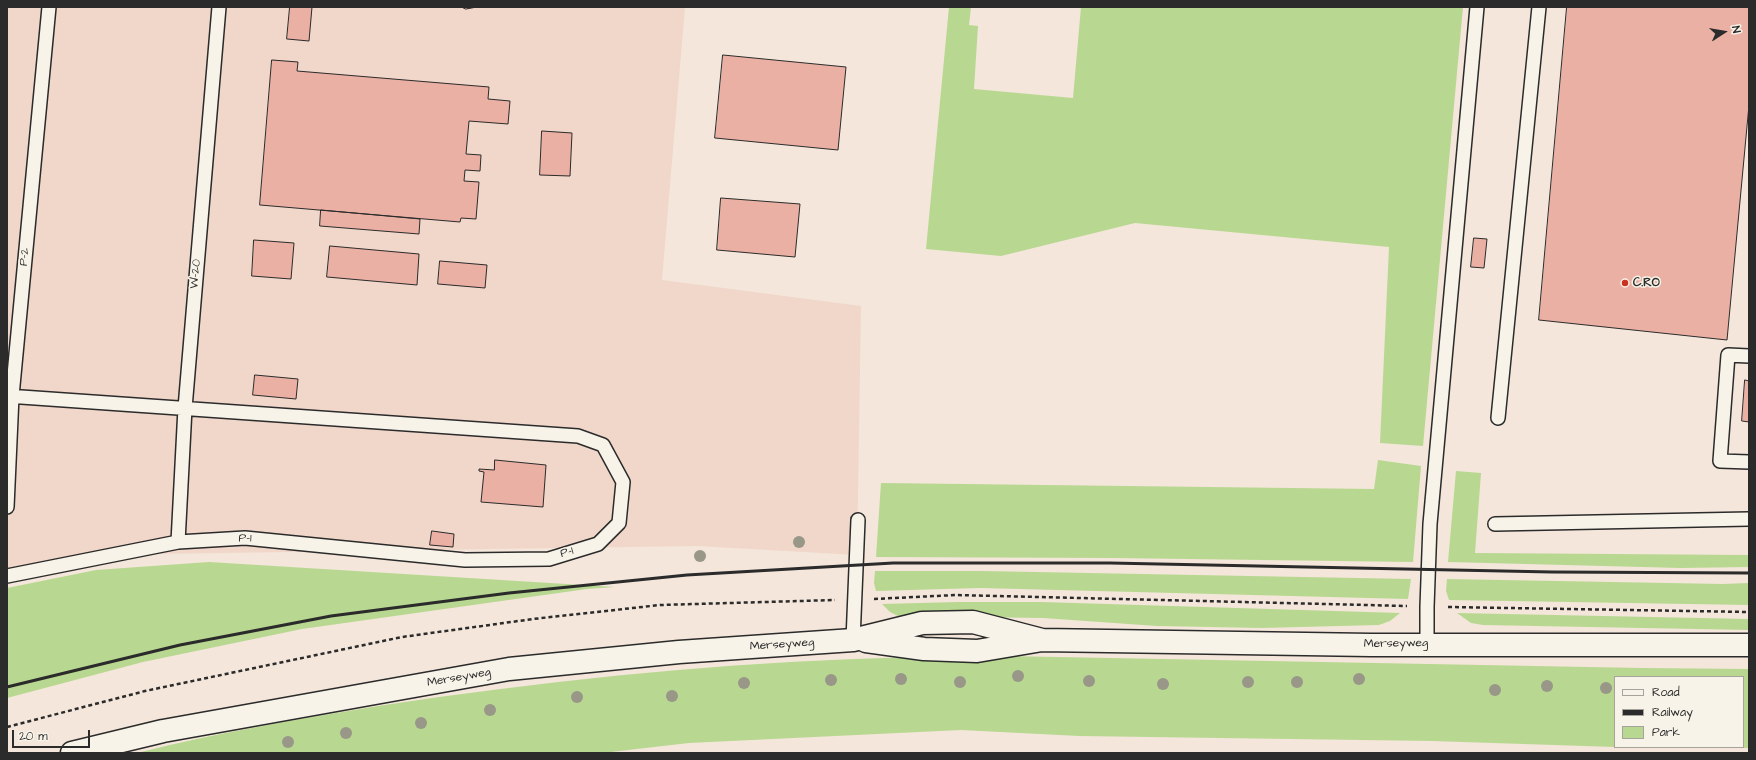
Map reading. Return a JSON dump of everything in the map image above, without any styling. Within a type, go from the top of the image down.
[{"type":"street","name":"Merseyweg","points":[[72,753],[163,731],[509,669],[679,652],[853,640],[924,649],[977,651],[1042,640],[1371,645],[1749,645]]},
{"type":"lane","name":"P-2","points":[[7,507],[10,396],[49,7]]},
{"type":"lane","name":"W-20","points":[[178,542],[185,408],[220,7]]},
{"type":"lane","points":[[1428,644],[1427,607],[1430,524],[1477,7]]},
{"type":"lane","points":[[1498,418],[1539,7]]},
{"type":"lane","points":[[1749,356],[1728,355],[1720,461],[1749,462]]},
{"type":"lane","name":"P-1","points":[[7,576],[178,542],[245,538],[465,560],[549,558],[598,544],[619,523],[623,482],[603,445],[578,436],[10,396]]},
{"type":"lane","points":[[1495,524],[1749,519]]},
{"type":"lane","points":[[853,640],[858,520]]},
{"type":"shaded area","points":[[7,7],[685,7],[662,280],[861,306],[857,555],[698,546],[85,555],[7,582]]},
{"type":"green space","points":[[949,7],[971,7],[969,25],[978,26],[974,89],[1073,98],[1081,7],[1463,7],[1423,446],[1380,443],[1389,247],[1135,223],[1001,256],[926,249]]},
{"type":"green space","points":[[1378,460],[1421,466],[1413,562],[1113,558],[876,557],[881,483],[1374,489]]},
{"type":"green space","points":[[1456,471],[1481,473],[1475,553],[1749,555],[1749,567],[1681,568],[1448,562]]},
{"type":"green space","points":[[209,562],[615,587],[587,589],[302,629],[143,662],[7,698],[7,588],[96,570]]},
{"type":"green space","points":[[875,571],[981,571],[1411,579],[1408,599],[980,588],[876,591],[874,583]]},
{"type":"green space","points":[[1447,579],[1723,584],[1749,583],[1749,605],[1449,600],[1446,591]]},
{"type":"green space","points":[[1042,602],[1400,613],[1390,621],[1379,625],[1262,628],[1157,626],[1043,618],[902,618],[890,612],[882,604]]},
{"type":"green space","points":[[1457,613],[1749,619],[1749,630],[1483,625],[1471,623]]},
{"type":"green space","points":[[1004,656],[1749,669],[1749,748],[1744,748],[1744,676],[1614,676],[1614,747],[1432,741],[1079,736],[961,730],[689,743],[602,753],[137,753],[227,733],[318,716],[497,689],[675,670],[873,658]]},
{"type":"building","points":[[290,7],[312,7],[309,41],[287,39]]},
{"type":"building","points":[[461,7],[477,7],[466,9]]},
{"type":"building","points":[[1567,7],[1749,7],[1749,105],[1727,340],[1539,320]]},
{"type":"building","points":[[723,55],[846,67],[838,150],[715,138]]},
{"type":"building","points":[[272,60],[298,62],[297,71],[489,87],[488,99],[510,101],[508,124],[469,121],[466,154],[481,155],[480,171],[465,170],[464,181],[479,182],[476,219],[461,218],[460,222],[260,205]]},
{"type":"building","points":[[542,131],[572,133],[570,176],[540,175]]},
{"type":"building","points":[[721,198],[800,204],[795,257],[717,250]]},
{"type":"building","points":[[321,210],[420,219],[419,234],[320,226]]},
{"type":"building","points":[[1474,238],[1487,239],[1484,268],[1471,267]]},
{"type":"building","points":[[254,240],[294,243],[291,279],[252,276]]},
{"type":"building","points":[[330,246],[419,254],[417,285],[327,277]]},
{"type":"building","points":[[440,261],[487,265],[485,288],[438,284]]},
{"type":"building","points":[[255,375],[298,379],[296,399],[253,395]]},
{"type":"building","points":[[1745,380],[1749,381],[1749,422],[1742,421]]},
{"type":"building","points":[[495,460],[546,465],[543,507],[481,502],[484,472],[479,471],[479,469],[494,470]]},
{"type":"building","points":[[432,531],[454,534],[453,547],[430,545]]},
{"type":"railway","points":[[7,687],[180,645],[331,616],[509,593],[687,575],[893,563],[1110,563],[1552,572],[1749,573]]},
{"type":"place","name":"C.RO","points":[[1625,283]]}]
